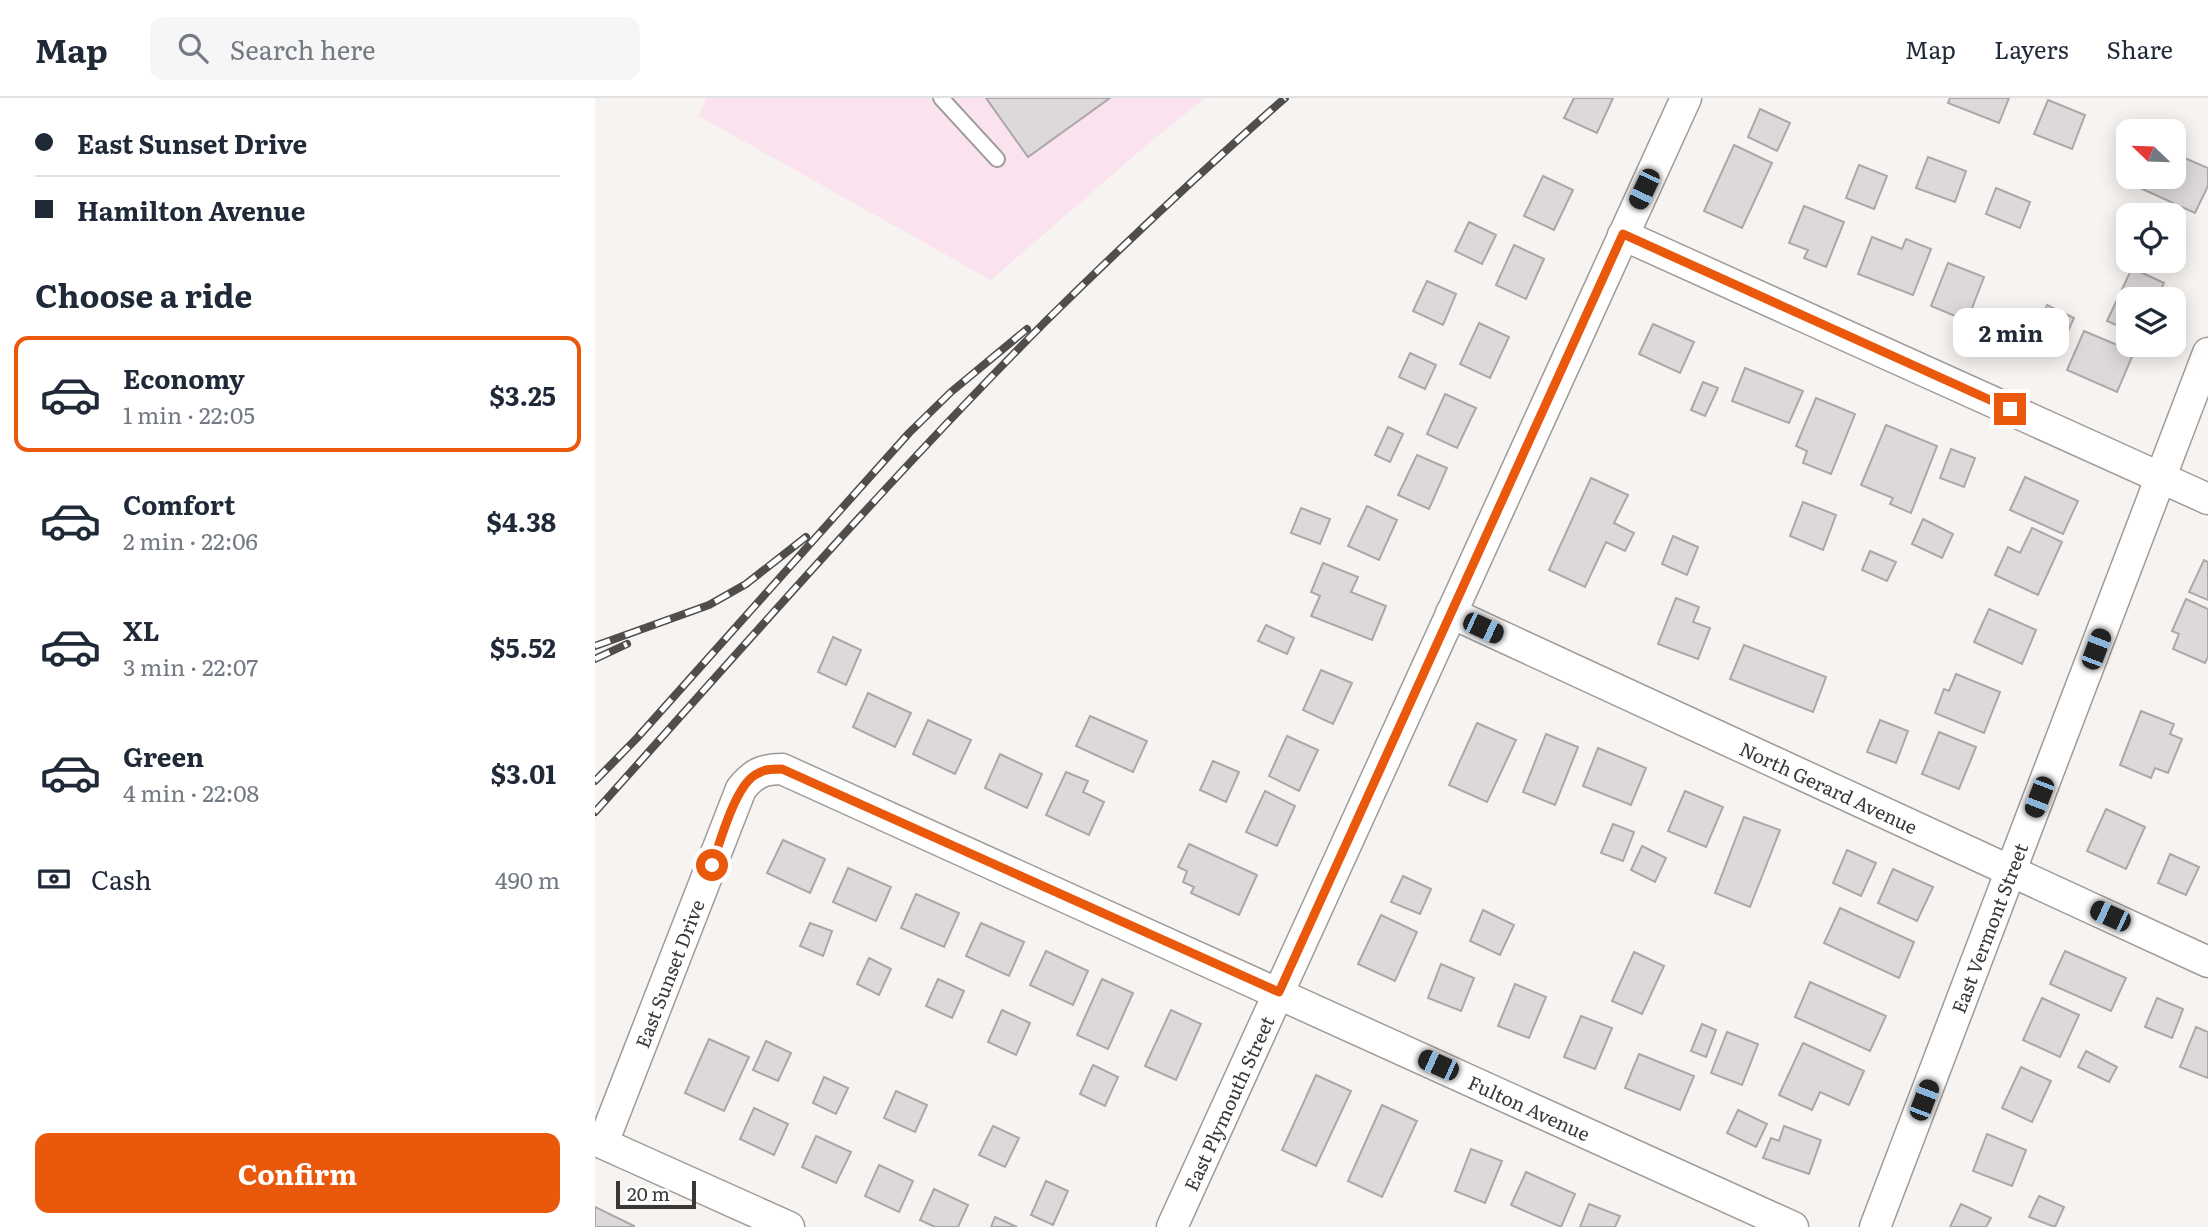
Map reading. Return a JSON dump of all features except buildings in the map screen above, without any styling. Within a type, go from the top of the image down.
[{"type":"street","name":"East Plymouth Street","points":[[1172,1227],[1686,98]]},
{"type":"street","points":[[1623,234],[2208,499]]},
{"type":"street","name":"East Vermont Street","points":[[1875,1227],[2208,353]]},
{"type":"street","name":"North Gerard Avenue","points":[[1451,613],[2208,962]]},
{"type":"street","name":"Fulton Avenue","points":[[767,769],[782,769],[796,774],[1793,1227]]},
{"type":"street","name":"East Sunset Drive","points":[[599,1142],[741,789],[752,776],[767,769]]},
{"type":"street","points":[[599,1142],[789,1227]]},
{"type":"lane","points":[[941,98],[997,159]]},
{"type":"shaded area","points":[[706,98],[1205,98],[1150,142],[991,280],[699,116]]},
{"type":"railway","points":[[595,812],[817,564],[987,381],[1134,236],[1285,98]]},
{"type":"railway","points":[[595,781],[637,738],[909,433],[951,392],[1027,329]]},
{"type":"railway","points":[[595,646],[709,605],[746,584],[806,537]]},
{"type":"railway","points":[[595,659],[627,644]]},
{"type":"route","points":[[712,865],[741,789],[752,776],[767,769],[782,769],[1279,992],[1623,234],[2010,409]]}]
